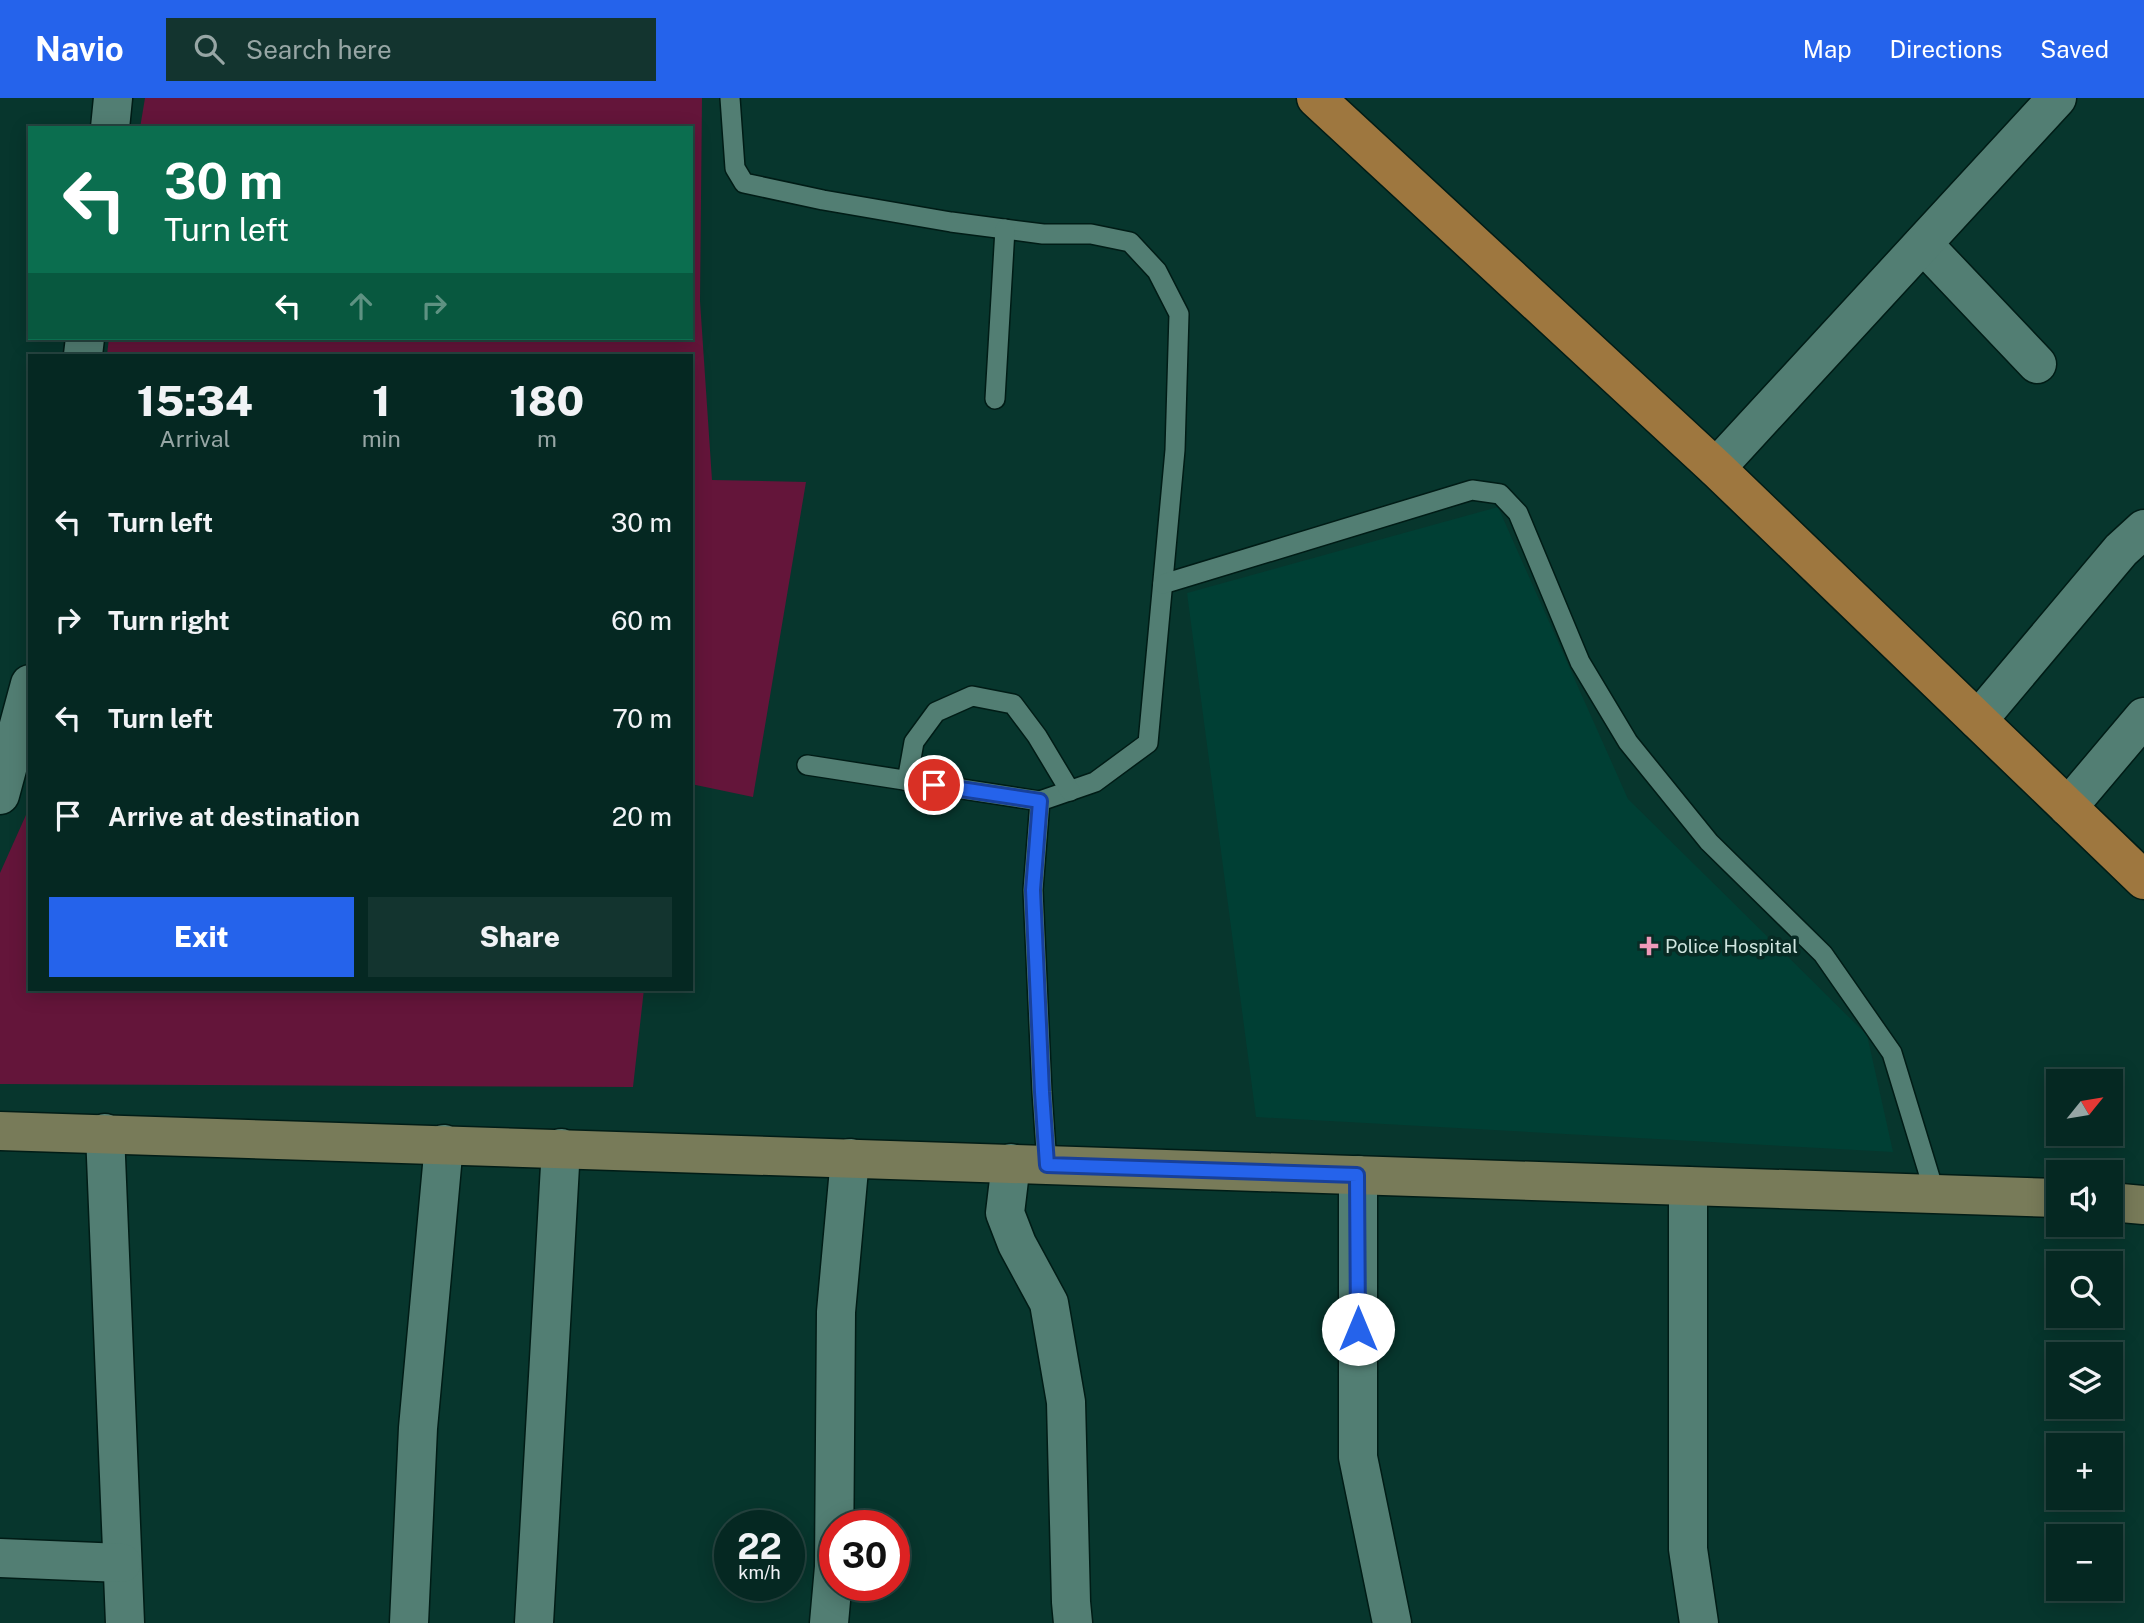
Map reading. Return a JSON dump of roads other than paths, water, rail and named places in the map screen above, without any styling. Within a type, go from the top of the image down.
[{"type":"main road","points":[[1316,98],[1716,468],[2144,880]]},
{"type":"main road","points":[[0,1131],[2046,1198]]},
{"type":"main road","points":[[2123,1203],[2144,1205]]},
{"type":"street","points":[[110,126],[113,98]]},
{"type":"street","points":[[1716,468],[2057,98]]},
{"type":"street","points":[[1923,244],[2037,364]]},
{"type":"street","points":[[1978,720],[2121,550],[2144,529]]},
{"type":"street","points":[[0,795],[28,691]]},
{"type":"street","points":[[2068,807],[2144,717]]},
{"type":"street","points":[[105,1133],[125,1623]]},
{"type":"street","points":[[409,1623],[418,1428],[444,1144]]},
{"type":"street","points":[[534,1623],[561,1148]]},
{"type":"street","points":[[828,1623],[834,1567],[836,1312],[850,1158]]},
{"type":"street","points":[[1029,1164],[1005,1213],[1017,1244],[1049,1303],[1066,1402],[1073,1623]]},
{"type":"street","points":[[1357,1175],[1358,1457],[1392,1623]]},
{"type":"street","points":[[1688,1186],[1688,1549],[1699,1623]]},
{"type":"street","points":[[0,1558],[122,1563]]},
{"type":"lane","points":[[730,98],[735,168],[744,183],[835,202],[1005,229],[1043,234],[1091,234],[1130,242],[1157,271],[1179,314],[1175,450],[1148,743],[1095,782],[1040,801],[807,765]]},
{"type":"lane","points":[[995,399],[1005,229]]},
{"type":"lane","points":[[1163,584],[1472,490],[1500,494],[1518,513],[1580,662],[1628,742],[1709,842],[1824,954],[1892,1053],[1935,1194]]},
{"type":"lane","points":[[907,781],[914,742],[936,712],[972,696],[1013,704],[1037,736],[1070,791]]},
{"type":"lane","points":[[1029,1164],[1042,1092],[1033,890],[1040,801]]},
{"type":"place","name":"Police Hospital","points":[[1649,946]]}]
